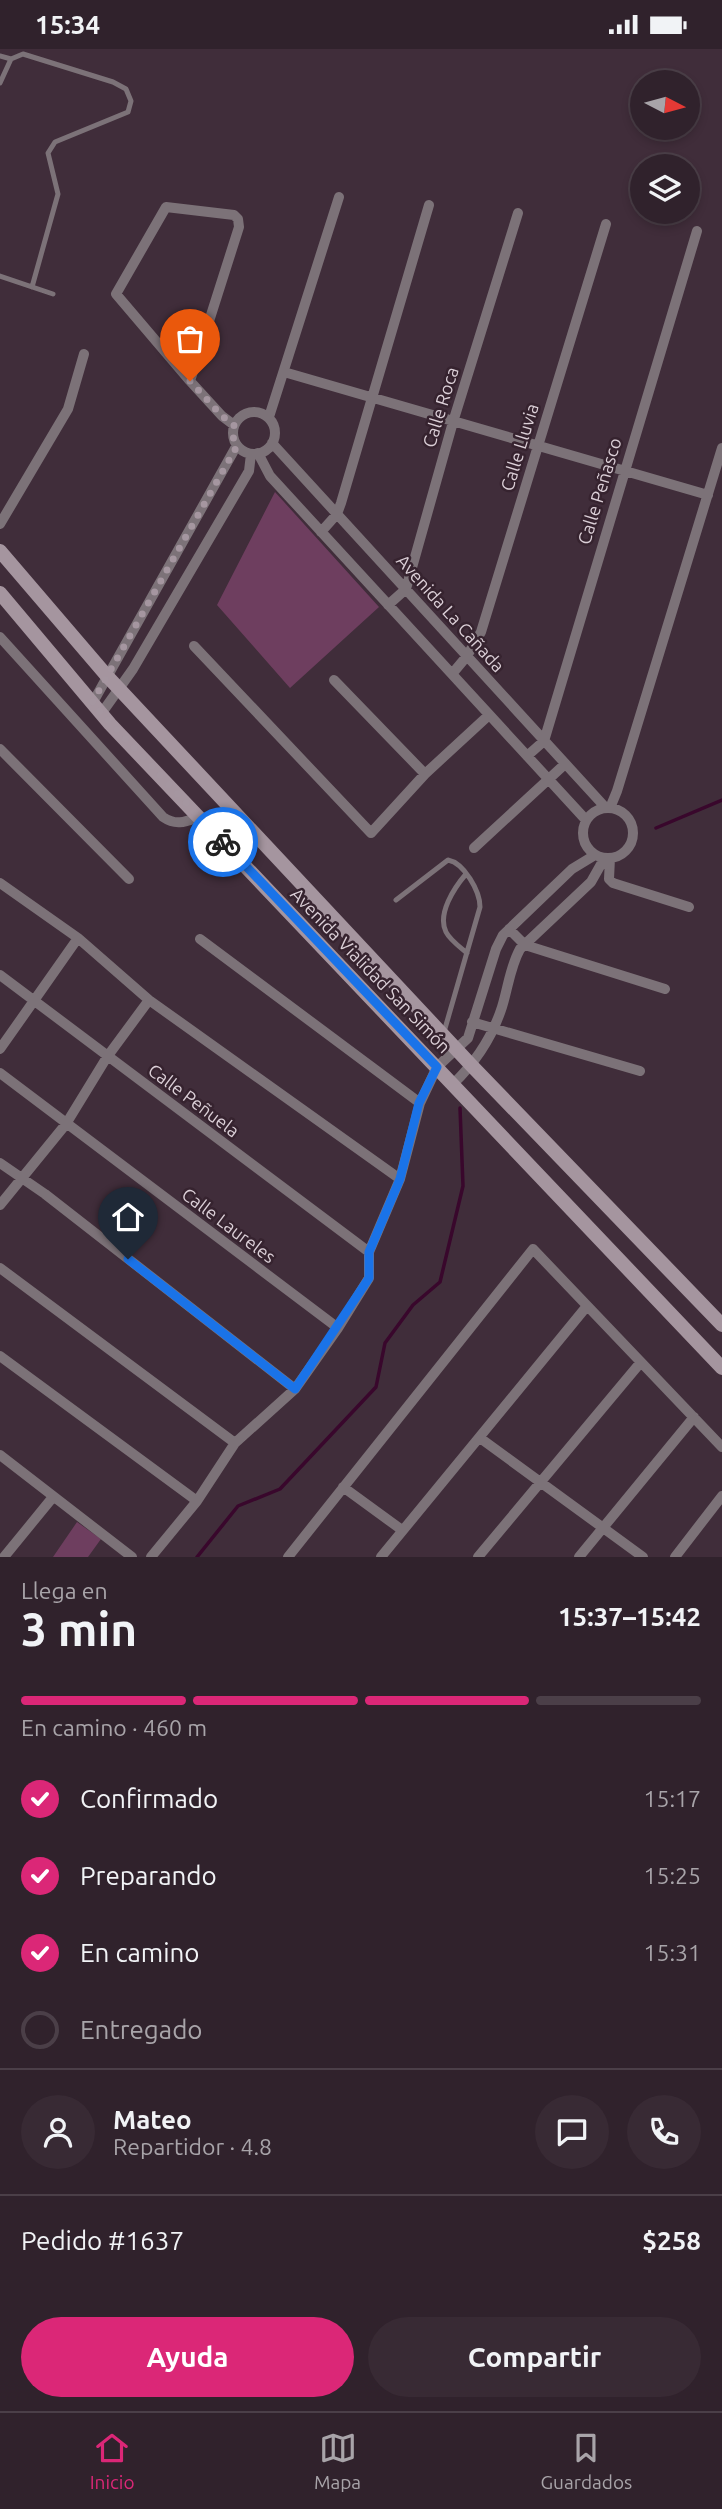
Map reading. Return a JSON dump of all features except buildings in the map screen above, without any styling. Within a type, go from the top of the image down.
[{"type":"main road","name":"Avenida Vialidad San Simón","points":[[0,551],[107,676],[472,1066],[722,1325]]},
{"type":"main road","name":"Avenida Vialidad San Simón","points":[[0,593],[101,714],[722,1368]]},
{"type":"street","points":[[268,417],[340,197]]},
{"type":"street","points":[[321,532],[337,514],[429,205]]},
{"type":"street","points":[[190,381],[239,227],[238,219],[234,215],[166,207],[116,294],[190,381],[222,416],[234,425]]},
{"type":"street","name":"Calle Roca","points":[[406,589],[453,422],[518,213]]},
{"type":"street","name":"Calle Lluvia","points":[[452,674],[467,656],[481,632],[606,224]]},
{"type":"street","name":"Calle Peñasco","points":[[544,741],[697,231]]},
{"type":"street","points":[[0,524],[68,409],[83,354]]},
{"type":"street","points":[[284,372],[708,495]]},
{"type":"street","points":[[255,454],[265,451],[272,443],[274,425],[268,417],[255,411],[246,413],[234,425],[233,437],[237,446],[255,454],[270,476],[586,820]]},
{"type":"street","name":"Avenida La Cañada","points":[[272,443],[607,807]]},
{"type":"street","points":[[93,739],[101,714],[107,676],[237,446]]},
{"type":"street","points":[[607,807],[621,778],[722,448]]},
{"type":"street","points":[[101,714],[120,689],[249,471],[255,454]]},
{"type":"street","points":[[388,605],[406,589]]},
{"type":"street","points":[[0,637],[163,817],[172,823],[182,823],[199,817]]},
{"type":"street","points":[[194,646],[371,833],[425,774],[489,715]]},
{"type":"street","points":[[473,697],[486,677]]},
{"type":"street","points":[[334,680],[425,774]]},
{"type":"street","points":[[527,756],[544,741]]},
{"type":"street","points":[[0,749],[129,879]]},
{"type":"street","points":[[474,848],[565,764]]},
{"type":"street","points":[[151,1557],[197,1501],[235,1443],[295,1389],[369,1278],[369,1252],[400,1179],[419,1103],[437,1067],[468,1038],[496,949],[503,935],[572,869],[603,857],[618,856],[627,850],[632,842],[633,829],[622,811],[607,807],[595,810],[586,820],[582,831],[583,840],[587,849],[603,857],[609,879],[613,883],[689,907]]},
{"type":"street","points":[[453,1084],[472,1066],[493,1030],[514,960],[525,945],[591,882],[603,857]]},
{"type":"street","points":[[0,883],[78,938],[149,1000],[400,1179]]},
{"type":"street","points":[[509,929],[525,945],[665,989]]},
{"type":"street","points":[[0,1049],[78,938]]},
{"type":"street","points":[[201,939],[419,1103]]},
{"type":"street","name":"Calle Peñuela","points":[[0,975],[369,1252]]},
{"type":"street","points":[[0,1205],[66,1124],[107,1056],[149,1000]]},
{"type":"street","points":[[472,1022],[640,1071]]},
{"type":"street","name":"Calle Laureles","points":[[0,1073],[338,1328]]},
{"type":"street","points":[[0,1163],[295,1389]]},
{"type":"street","points":[[288,1557],[533,1249],[722,1447]]},
{"type":"street","points":[[0,1268],[235,1443]]},
{"type":"street","points":[[381,1557],[587,1306]]},
{"type":"street","points":[[0,1356],[197,1501]]},
{"type":"street","points":[[478,1557],[641,1362]]},
{"type":"street","points":[[579,1557],[694,1417]]},
{"type":"street","points":[[480,1438],[643,1557]]},
{"type":"street","points":[[0,1455],[132,1557]]},
{"type":"street","points":[[342,1487],[402,1530]]},
{"type":"street","points":[[675,1557],[722,1496]]},
{"type":"street","points":[[6,1554],[53,1497]]},
{"type":"lane","points":[[0,56],[11,59],[23,54],[113,82],[126,89],[131,100],[128,112],[55,142],[50,147],[48,153],[58,194],[32,287]]},
{"type":"lane","points":[[0,83],[11,59]]},
{"type":"lane","points":[[0,276],[53,294]]},
{"type":"lane","points":[[396,900],[448,860],[459,864],[480,897],[480,907],[443,1035]]},
{"type":"lane","points":[[466,874],[454,887],[443,921],[447,935],[467,953]]},
{"type":"shaded area","points":[[275,492],[379,607],[290,688],[217,605]]},
{"type":"shaded area","points":[[77,1522],[101,1539],[88,1557],[53,1557]]},
{"type":"waterway","points":[[656,828],[722,800]]},
{"type":"waterway","points":[[197,1557],[238,1506],[280,1489],[376,1387],[385,1343],[413,1305],[440,1282],[463,1186],[460,1108]]},
{"type":"way so far","points":[[190,381],[222,416],[234,425],[233,437],[237,446],[92,703],[223,842]]},
{"type":"route","points":[[128,1259],[295,1389],[369,1278],[369,1252],[400,1179],[419,1103],[437,1067],[223,842]]}]
